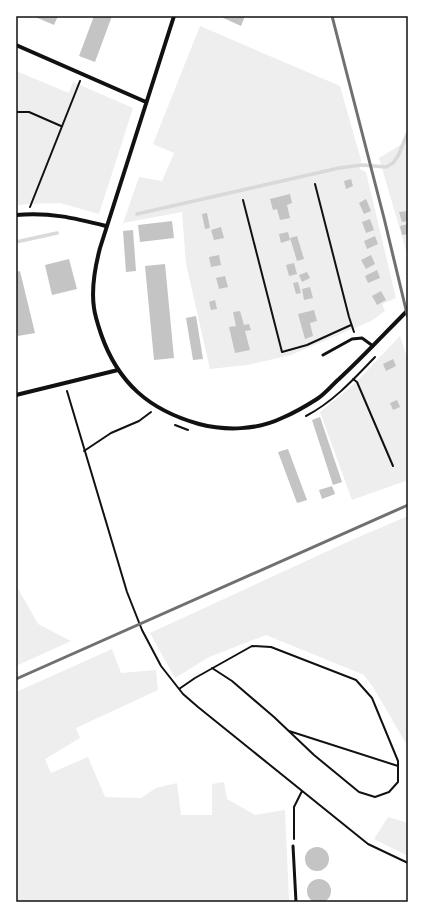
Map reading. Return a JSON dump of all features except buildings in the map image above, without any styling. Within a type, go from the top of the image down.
[{"type":"street","points":[[174,16],[106,226],[95,266],[93,286],[94,307],[104,341],[118,370],[148,401],[175,415],[197,423],[220,428],[252,427],[282,419],[318,398],[348,371],[408,310]]},
{"type":"street","points":[[16,45],[146,102]]},
{"type":"street","points":[[16,215],[59,215],[106,226]]},
{"type":"street","points":[[16,395],[118,370]]},
{"type":"lane","points":[[323,355],[356,338],[362,338],[373,346]]},
{"type":"lane","points":[[293,846],[296,902]]},
{"type":"path","points":[[27,214],[82,74]]},
{"type":"path","points":[[16,112],[29,112],[61,126]]},
{"type":"path","points":[[315,184],[351,325],[356,338]]},
{"type":"path","points":[[243,200],[282,352],[307,345],[351,325]]},
{"type":"path","points":[[321,408],[353,379],[357,382],[393,466]]},
{"type":"path","points":[[65,384],[127,592],[150,649],[161,666],[179,689],[198,707],[368,844],[408,863]]},
{"type":"path","points":[[84,450],[111,433],[139,421],[151,412]]},
{"type":"path","points":[[179,689],[195,678],[212,668],[252,646],[270,647],[356,680],[372,698],[398,761],[398,782],[389,792],[375,797],[359,792],[314,756],[274,717],[232,681],[212,668]]},
{"type":"path","points":[[288,731],[398,766]]},
{"type":"path","points":[[294,835],[294,807],[302,791]]},
{"type":"shaded area","points":[[200,26],[340,86],[361,160],[360,169],[366,172],[396,298],[382,304],[385,311],[371,321],[291,355],[247,365],[210,369],[186,264],[182,212],[123,223],[139,177],[162,181],[174,153],[153,144]]},
{"type":"shaded area","points":[[16,71],[69,93],[73,82],[133,108],[99,214],[60,203],[27,204],[16,206]]},
{"type":"shaded area","points":[[408,130],[408,257],[379,158],[402,144]]},
{"type":"shaded area","points":[[400,336],[408,360],[408,480],[352,500],[320,412],[354,384]]},
{"type":"shaded area","points":[[408,516],[408,747],[373,687],[364,675],[266,635],[209,657],[175,678],[150,633],[354,539]]},
{"type":"shaded area","points":[[16,585],[38,624],[71,641],[16,666]]},
{"type":"shaded area","points":[[112,649],[121,673],[156,670],[158,690],[76,728],[80,738],[45,759],[51,773],[88,757],[105,797],[141,798],[156,788],[177,783],[181,815],[212,815],[212,784],[224,782],[227,799],[255,815],[285,810],[289,901],[16,902],[16,692]]},
{"type":"shaded area","points":[[388,817],[408,823],[408,856],[374,839]]},
{"type":"waterway","points":[[137,214],[339,168],[362,165],[386,167],[393,163],[398,156],[408,132]]},
{"type":"waterway","points":[[16,242],[57,233]]},
{"type":"railway","points":[[332,16],[408,318]]},
{"type":"railway","points":[[16,679],[408,505]]}]
